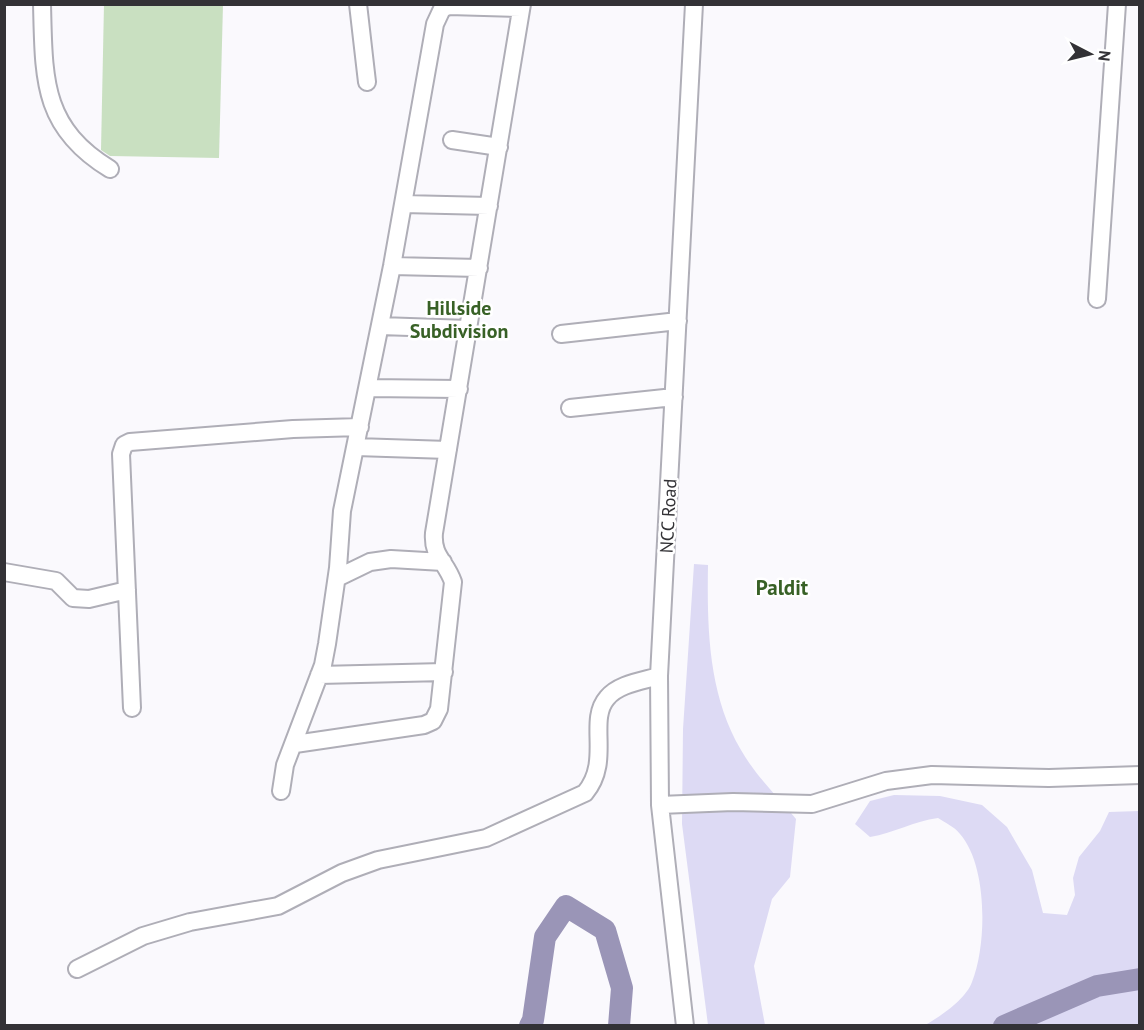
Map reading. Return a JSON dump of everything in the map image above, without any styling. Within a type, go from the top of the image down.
[{"type":"street","points":[[42,4],[43,61],[50,96],[60,124],[70,138],[91,157],[110,169]]},
{"type":"street","points":[[358,4],[367,82]]},
{"type":"street","name":"NCC Road","points":[[685,1026],[660,805],[659,676],[694,4]]},
{"type":"street","points":[[1097,299],[1117,4]]},
{"type":"street","points":[[281,791],[285,765],[295,744],[319,675],[327,644],[337,578],[342,511],[392,266],[438,15],[442,9],[454,5],[521,7],[433,544],[435,552],[453,582],[439,708],[433,721],[407,728],[295,744]]},
{"type":"street","points":[[452,141],[499,147]]},
{"type":"street","points":[[403,204],[489,206]]},
{"type":"street","points":[[392,266],[479,268]]},
{"type":"street","points":[[561,334],[678,321]]},
{"type":"street","points":[[380,326],[469,329]]},
{"type":"street","points":[[368,388],[459,389]]},
{"type":"street","points":[[570,408],[674,397]]},
{"type":"street","points":[[132,708],[121,454],[124,445],[130,442],[281,430],[360,427]]},
{"type":"street","points":[[356,447],[448,450]]},
{"type":"street","points":[[337,578],[370,562],[391,559],[443,562]]},
{"type":"street","points":[[4,572],[56,581],[73,598],[89,599],[127,590]]},
{"type":"street","points":[[319,675],[444,672]]},
{"type":"street","points":[[77,969],[143,936],[189,922],[278,906],[342,873],[378,860],[486,838],[585,793],[595,781],[600,765],[599,722],[607,698],[624,686],[659,676]]},
{"type":"street","points":[[660,805],[733,802],[812,804],[886,782],[932,775],[1049,778],[1140,775]]},
{"type":"shaded area","points":[[694,564],[708,565],[709,636],[712,660],[722,706],[730,729],[753,768],[796,819],[790,877],[772,899],[754,966],[765,1025],[708,1025],[682,824],[683,729]]},
{"type":"shaded area","points":[[894,795],[940,796],[982,805],[1007,827],[1032,870],[1043,913],[1067,915],[1075,895],[1073,878],[1079,857],[1100,831],[1109,812],[1139,811],[1139,1025],[925,1025],[958,1001],[972,982],[977,966],[982,927],[980,885],[976,865],[969,848],[958,831],[938,818],[870,837],[855,824],[870,801]]},
{"type":"building","points":[[104,4],[223,4],[219,158],[110,156],[101,150]]},
{"type":"waterway","points":[[530,1026],[533,1020],[545,937],[566,906],[605,930],[622,988],[619,1026]]},
{"type":"waterway","points":[[1004,1026],[1097,986],[1140,979]]},
{"type":"district","name":"Hillside Subdivision","points":[[459,320]]},
{"type":"district","name":"Paldit","points":[[782,587]]}]
